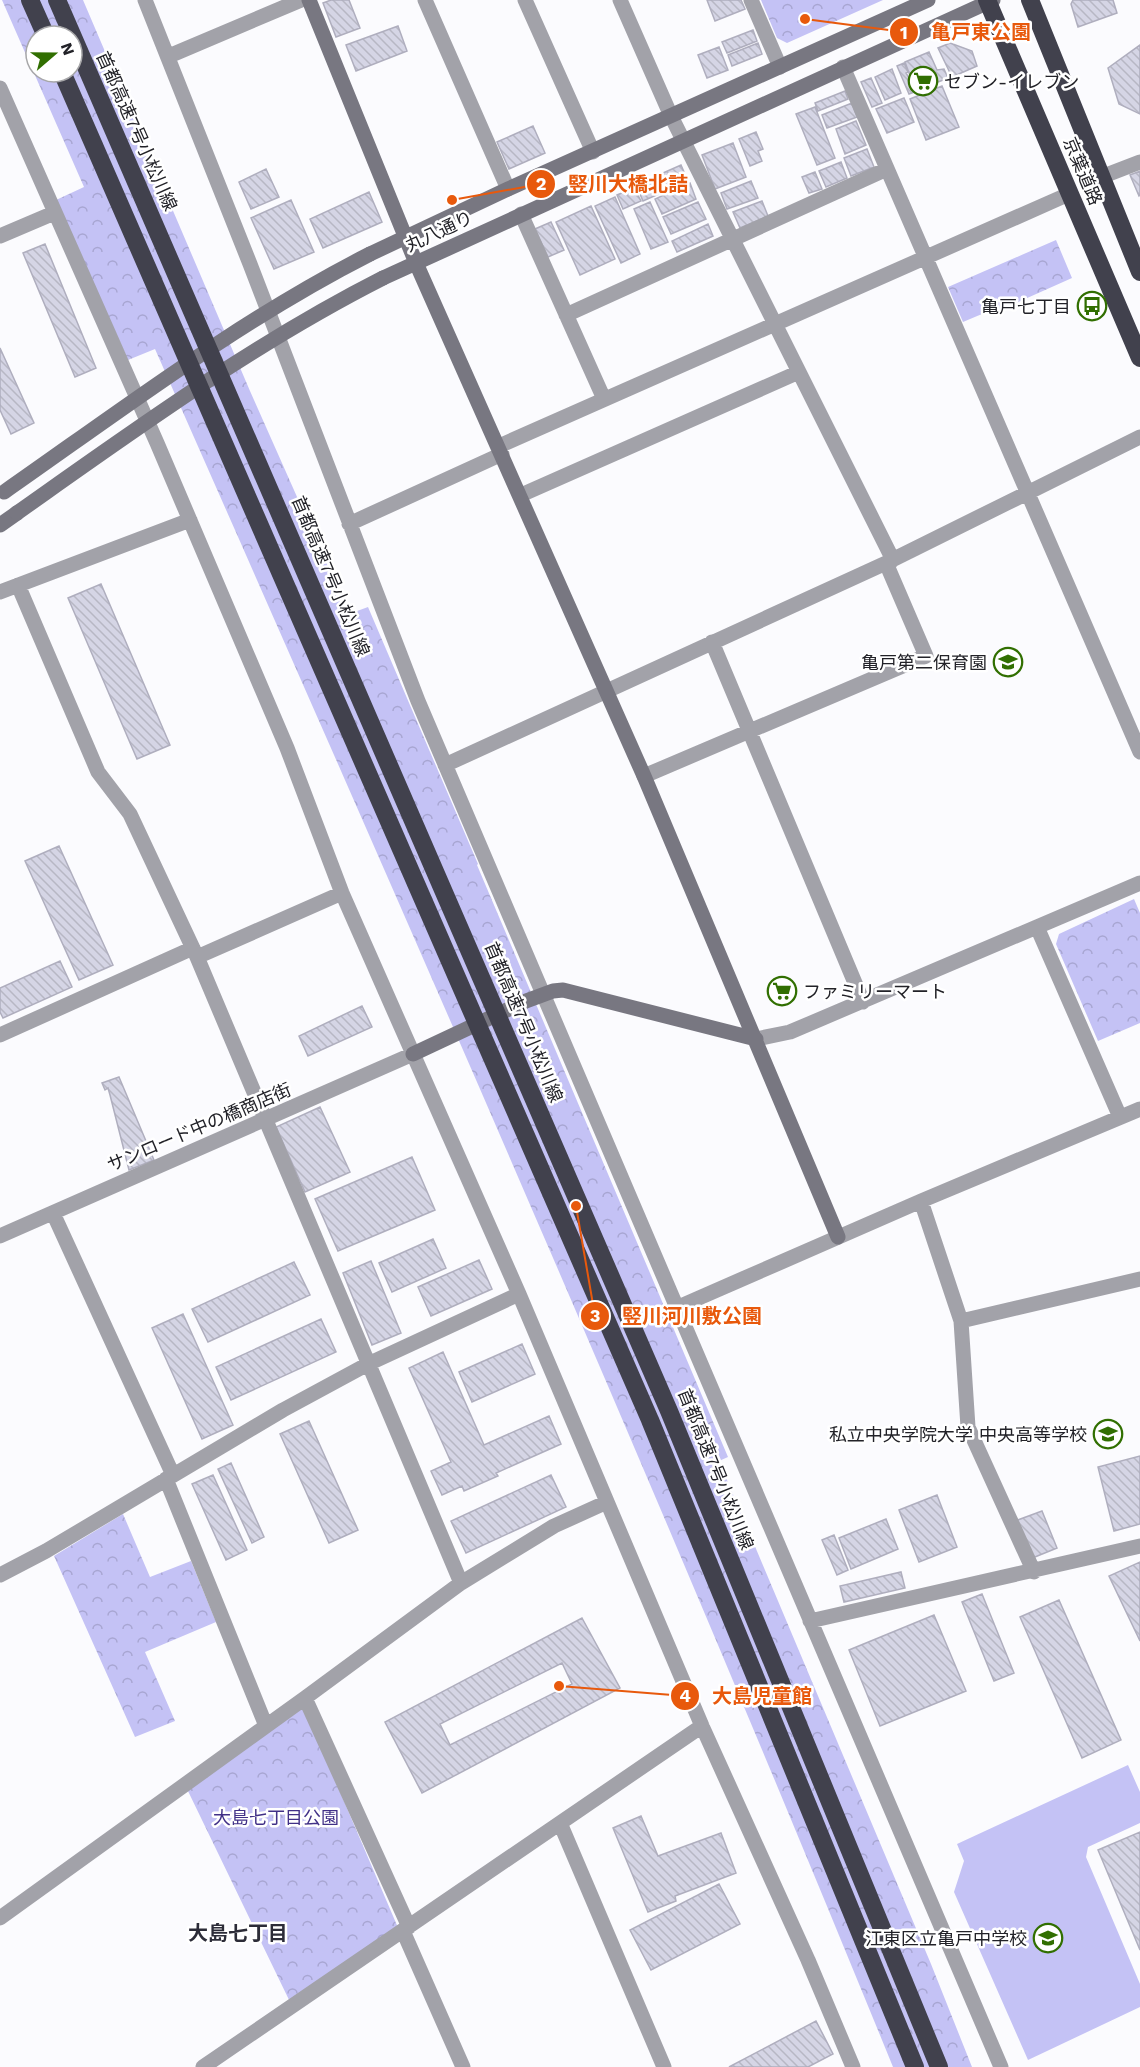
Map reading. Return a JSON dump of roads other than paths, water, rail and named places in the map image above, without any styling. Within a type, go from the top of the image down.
[{"type":"highway","points":[[30,0],[41,24]]},
{"type":"highway","name":"首都高速7号小松川線","points":[[57,0],[669,1411],[939,2067]]},
{"type":"highway","name":"京葉道路","points":[[1030,0],[1140,272]]},
{"type":"highway","name":"京葉道路","points":[[989,1],[1140,358]]},
{"type":"highway","points":[[67,84],[650,1420],[915,2067]]},
{"type":"main road","points":[[309,0],[405,238],[608,691],[838,1237]]},
{"type":"main road","name":"丸八通り","points":[[2,494],[248,323],[316,281],[508,189],[928,0]]},
{"type":"main road","name":"丸八通り","points":[[0,525],[182,397],[260,346],[330,305],[521,214],[989,1]]},
{"type":"main road","points":[[413,1054],[543,994],[563,990],[756,1039]]},
{"type":"street","points":[[145,0],[169,56],[349,524],[445,765],[1001,2067]]},
{"type":"street","points":[[169,56],[301,0]]},
{"type":"street","points":[[425,0],[508,189]]},
{"type":"street","points":[[525,0],[593,152]]},
{"type":"street","points":[[620,0],[671,116],[799,372],[890,562],[926,656],[644,776]]},
{"type":"street","points":[[751,0],[780,67]]},
{"type":"street","points":[[843,67],[1140,752]]},
{"type":"street","points":[[0,88],[158,443],[287,748],[342,893],[519,1294],[702,1726],[808,1960],[853,2067]]},
{"type":"street","points":[[1101,177],[1140,162]]},
{"type":"street","points":[[566,315],[887,169]]},
{"type":"street","points":[[349,524],[604,399],[1069,194]]},
{"type":"street","points":[[0,236],[54,213]]},
{"type":"street","points":[[521,214],[604,399]]},
{"type":"street","points":[[521,495],[799,372]]},
{"type":"street","points":[[445,765],[890,562],[1140,437]]},
{"type":"street","points":[[0,592],[190,520]]},
{"type":"street","points":[[18,585],[98,772],[130,814],[195,953],[461,1583]]},
{"type":"street","points":[[712,642],[863,1002]]},
{"type":"street","points":[[756,1039],[790,1032],[1140,883]]},
{"type":"street","points":[[0,1035],[342,893]]},
{"type":"street","points":[[1037,927],[1120,1117]]},
{"type":"street","name":"サンロード中の橋商店街","points":[[0,1236],[413,1054]]},
{"type":"street","points":[[676,1308],[1140,1109]]},
{"type":"street","points":[[921,1201],[961,1321],[968,1426],[1034,1572]]},
{"type":"street","points":[[53,1213],[169,1477],[266,1726]]},
{"type":"street","points":[[961,1321],[1140,1279]]},
{"type":"street","points":[[0,1575],[46,1551],[283,1410],[368,1364],[519,1294]]},
{"type":"street","points":[[0,1918],[461,1583],[554,1526],[607,1502]]},
{"type":"street","points":[[810,1621],[1034,1572],[1140,1546]]},
{"type":"street","points":[[305,1698],[406,1929],[462,2067]]},
{"type":"street","points":[[203,2067],[702,1726]]},
{"type":"street","points":[[560,1823],[664,2067]]},
{"type":"place","name":"亀戸東公園","points":[[805,19]]},
{"type":"place","name":"セブン-イレブン","points":[[923,81]]},
{"type":"place","name":"竪川大橋北詰","points":[[452,200]]},
{"type":"place","name":"亀戸七丁目","points":[[1092,306]]},
{"type":"place","name":"亀戸第二保育園","points":[[1008,662]]},
{"type":"place","name":"ファミリーマート","points":[[782,991]]},
{"type":"place","name":"竪川河川敷公園","points":[[576,1206]]},
{"type":"place","name":"私立中央学院大学 中央高等学校","points":[[1108,1434]]},
{"type":"place","name":"大島児童館","points":[[559,1686]]},
{"type":"place","name":"江東区立亀戸中学校","points":[[1048,1938]]},
{"type":"district","name":"大島七丁目","points":[[238,1933]]},
{"type":"park label","name":"大島七丁目公園","points":[[276,1817]]}]
